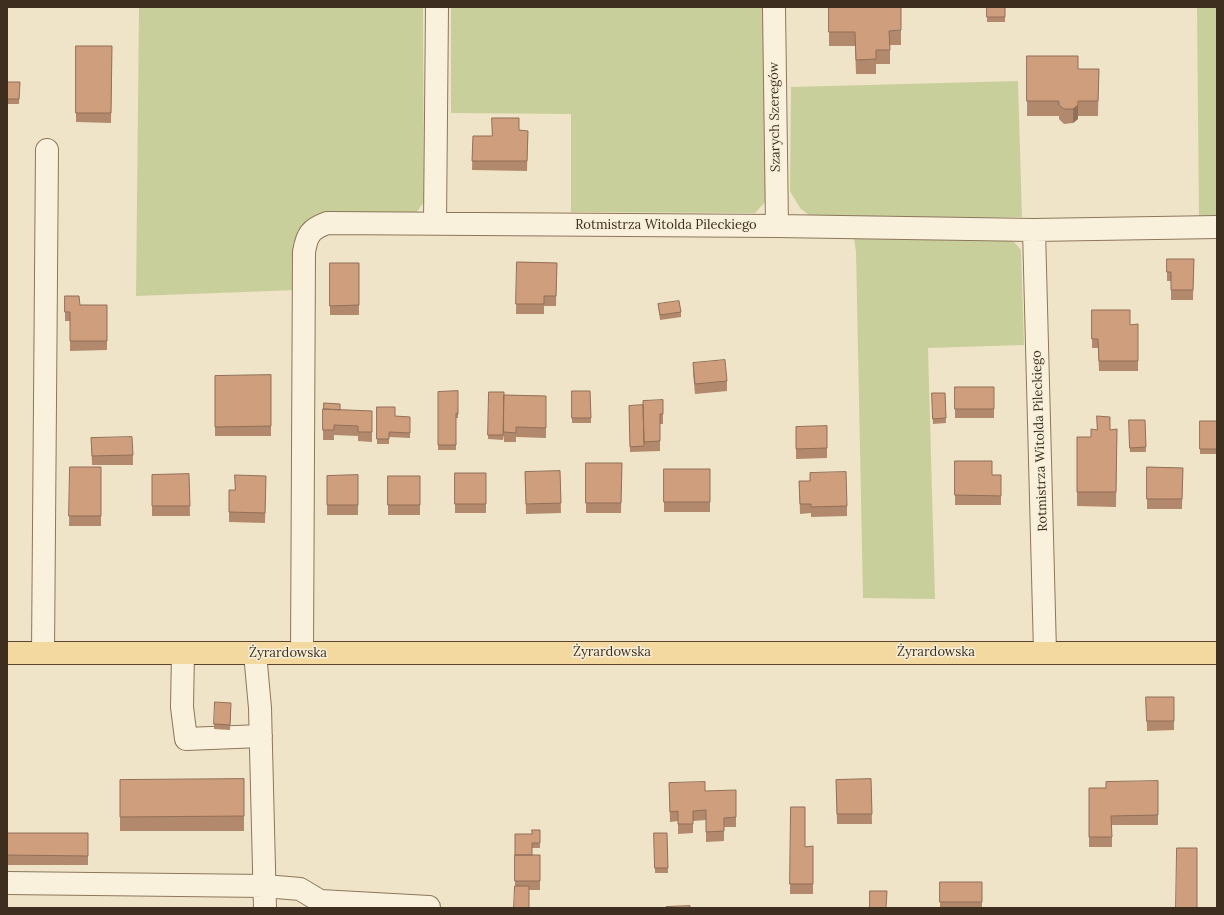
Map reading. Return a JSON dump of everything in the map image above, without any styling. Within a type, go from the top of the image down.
[{"type":"main road","name":"Żyrardowska","points":[[7,653],[1217,653]]},
{"type":"street","points":[[436,223],[437,7]]},
{"type":"street","name":"Szarych Szeregów","points":[[774,7],[777,226]]},
{"type":"street","points":[[42,653],[46,150]]},
{"type":"street","name":"Rotmistrza Witolda Pileckiego","points":[[302,653],[304,260],[306,241],[316,228],[327,223],[777,226],[1034,230],[1217,227]]},
{"type":"street","name":"Rotmistrza Witolda Pileckiego","points":[[1034,230],[1045,652]]},
{"type":"street","points":[[183,653],[182,707],[186,739],[261,736]]},
{"type":"street","points":[[255,653],[260,708],[265,908]]},
{"type":"street","points":[[7,883],[265,886],[300,889],[320,901],[429,907]]},
{"type":"green space","points":[[139,7],[423,7],[424,202],[416,213],[318,217],[298,290],[136,296]]},
{"type":"green space","points":[[451,7],[765,7],[769,198],[755,213],[571,212],[571,114],[451,113]]},
{"type":"green space","points":[[1197,7],[1217,7],[1217,220],[1199,219]]},
{"type":"green space","points":[[1018,81],[1022,217],[815,220],[800,208],[790,191],[791,87]]},
{"type":"green space","points":[[854,238],[1013,241],[1021,250],[1024,345],[928,348],[935,599],[863,598],[856,252]]},
{"type":"building","points":[[829,7],[901,7],[901,30],[889,31],[890,50],[876,50],[876,59],[856,60],[855,32],[829,32]]},
{"type":"building","points":[[987,7],[1005,7],[1005,17],[987,17]]},
{"type":"building","points":[[76,46],[112,46],[111,113],[76,113]]},
{"type":"building","points":[[1027,56],[1078,56],[1078,69],[1099,69],[1098,101],[1078,101],[1078,105],[1073,109],[1064,109],[1059,105],[1059,101],[1027,101]]},
{"type":"building","points":[[7,82],[20,82],[19,99],[7,99]]},
{"type":"building","points":[[492,118],[519,118],[519,130],[528,131],[527,161],[472,161],[473,136],[492,136]]},
{"type":"building","points":[[1167,259],[1194,259],[1193,290],[1171,290],[1171,272],[1167,272]]},
{"type":"building","points":[[517,262],[557,263],[556,296],[544,296],[544,304],[516,304]]},
{"type":"building","points":[[330,263],[359,263],[359,305],[330,306]]},
{"type":"building","points":[[65,296],[79,296],[80,305],[107,305],[107,341],[70,341],[70,312],[65,312]]},
{"type":"building","points":[[679,301],[681,312],[660,315],[658,304]]},
{"type":"building","points":[[1092,310],[1130,310],[1130,325],[1138,324],[1138,361],[1099,361],[1098,339],[1092,339]]},
{"type":"building","points":[[725,360],[727,381],[695,384],[693,363]]},
{"type":"building","points":[[271,375],[271,426],[215,427],[215,376]]},
{"type":"building","points":[[955,387],[994,387],[994,409],[955,409]]},
{"type":"building","points":[[458,391],[456,445],[438,445],[438,392]]},
{"type":"building","points":[[572,391],[590,391],[591,418],[572,418]]},
{"type":"building","points":[[489,392],[504,392],[503,435],[488,435]]},
{"type":"building","points":[[932,393],[945,393],[946,418],[933,419]]},
{"type":"building","points":[[504,395],[546,396],[546,428],[516,427],[516,433],[504,432]]},
{"type":"building","points":[[663,400],[663,414],[660,414],[660,441],[644,442],[643,401]]},
{"type":"building","points":[[324,403],[340,404],[340,410],[324,409]]},
{"type":"building","points":[[643,405],[644,446],[630,447],[629,406]]},
{"type":"building","points":[[377,407],[395,407],[395,416],[410,417],[410,433],[389,432],[389,439],[377,439]]},
{"type":"building","points":[[323,409],[372,411],[372,432],[358,432],[358,426],[334,425],[334,430],[323,430]]},
{"type":"building","points":[[1097,416],[1110,417],[1110,430],[1117,429],[1116,492],[1077,492],[1077,437],[1091,437],[1091,429],[1097,430]]},
{"type":"building","points":[[1129,420],[1145,420],[1146,447],[1130,448]]},
{"type":"building","points":[[1200,421],[1217,421],[1217,449],[1200,449]]},
{"type":"building","points":[[827,426],[827,448],[796,449],[796,427]]},
{"type":"building","points":[[132,437],[133,455],[92,456],[91,438]]},
{"type":"building","points":[[955,461],[992,461],[992,475],[1001,475],[1001,496],[955,495]]},
{"type":"building","points":[[586,463],[622,463],[621,503],[586,503]]},
{"type":"building","points":[[70,467],[101,467],[101,516],[69,516]]},
{"type":"building","points":[[1147,467],[1183,468],[1182,499],[1147,499]]},
{"type":"building","points":[[664,469],[710,469],[710,502],[664,502]]},
{"type":"building","points":[[560,471],[561,503],[526,504],[525,472]]},
{"type":"building","points":[[846,472],[847,506],[811,507],[811,504],[800,504],[799,481],[810,481],[810,473]]},
{"type":"building","points":[[455,473],[486,473],[486,504],[455,504]]},
{"type":"building","points":[[189,474],[190,506],[152,506],[152,475]]},
{"type":"building","points":[[235,475],[266,476],[265,513],[229,512],[229,490],[235,490]]},
{"type":"building","points":[[358,475],[358,505],[327,505],[327,476]]},
{"type":"building","points":[[388,476],[420,476],[420,505],[388,505]]},
{"type":"building","points":[[1146,697],[1174,697],[1174,721],[1147,721]]},
{"type":"building","points":[[215,702],[231,703],[230,725],[214,724]]},
{"type":"building","points":[[244,779],[244,816],[120,817],[120,780]]},
{"type":"building","points":[[871,779],[872,814],[837,814],[836,780]]},
{"type":"building","points":[[1158,781],[1158,815],[1111,816],[1112,837],[1089,837],[1089,788],[1106,788],[1106,782]]},
{"type":"building","points":[[705,782],[705,791],[736,790],[736,817],[724,818],[724,831],[706,832],[706,810],[693,811],[693,824],[678,824],[678,811],[670,812],[669,783]]},
{"type":"building","points":[[791,807],[805,807],[805,847],[813,846],[813,884],[790,884]]},
{"type":"building","points":[[532,830],[540,830],[540,843],[532,843],[532,855],[515,855],[515,834],[532,834]]},
{"type":"building","points":[[7,833],[88,833],[88,856],[7,855]]},
{"type":"building","points":[[654,833],[667,833],[668,868],[655,868]]},
{"type":"building","points":[[1177,848],[1197,848],[1197,908],[1176,908]]},
{"type":"building","points":[[515,855],[540,855],[540,881],[515,881]]},
{"type":"building","points":[[940,882],[982,882],[982,902],[940,902]]},
{"type":"building","points":[[515,886],[529,886],[529,908],[514,908]]},
{"type":"building","points":[[870,891],[887,891],[886,908],[870,908]]},
{"type":"building","points":[[690,906],[690,908],[666,908],[666,907]]}]
